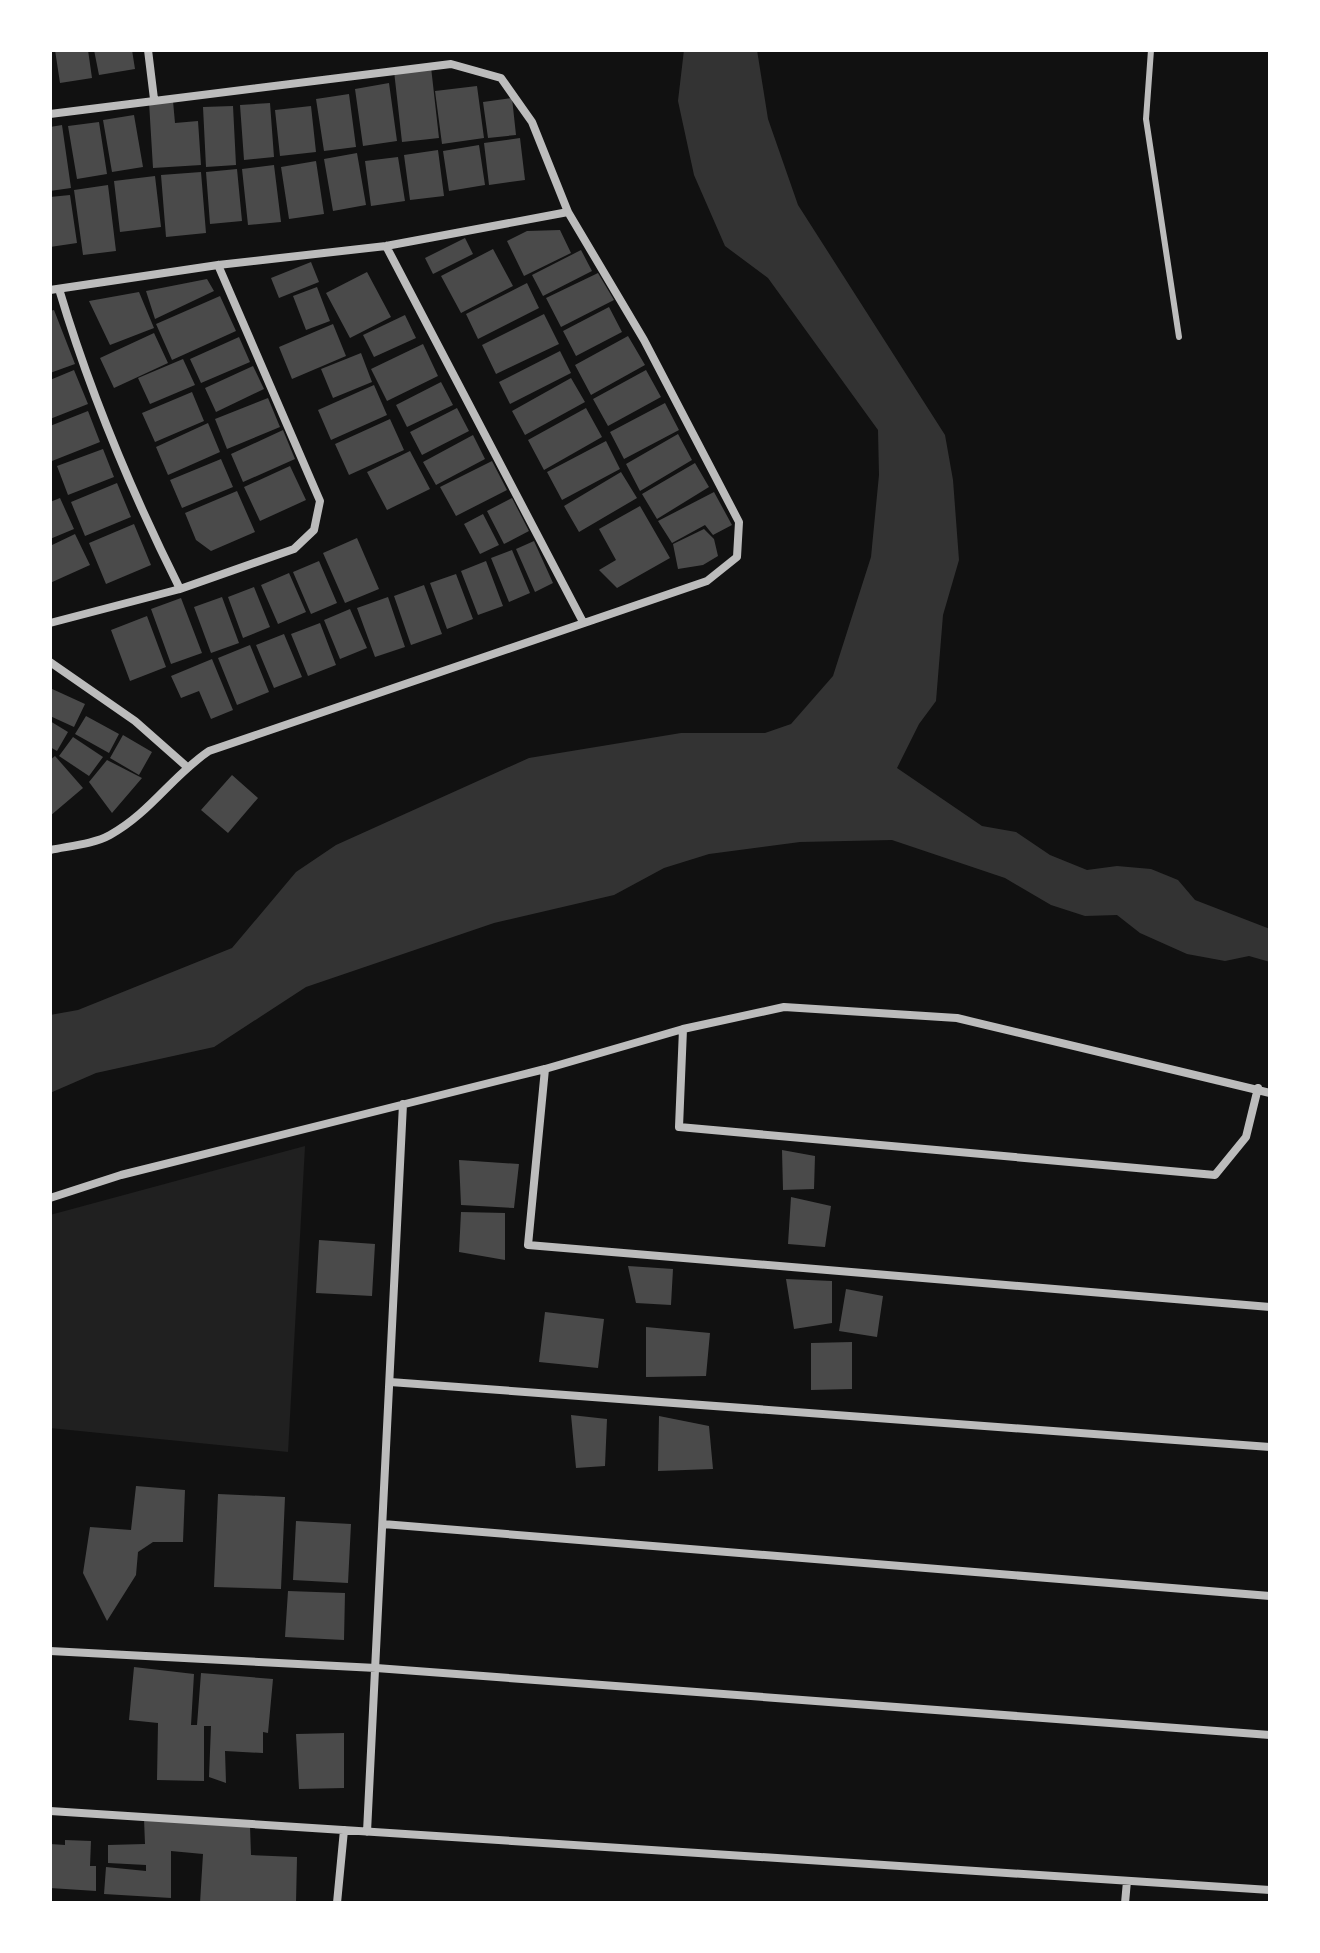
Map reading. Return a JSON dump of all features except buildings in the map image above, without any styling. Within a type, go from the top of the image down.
[{"type":"street","points":[[148,50],[154,99]]},
{"type":"street","points":[[50,114],[451,64],[501,78],[532,122],[568,212],[644,340],[739,522],[737,557],[707,581],[209,751],[186,766],[157,801],[109,836],[50,850]]},
{"type":"street","points":[[180,589],[130,488],[54,290],[218,265],[386,246],[568,212]]},
{"type":"street","points":[[386,246],[583,622]]},
{"type":"street","points":[[50,623],[180,589],[294,549],[314,530],[320,501],[218,265]]},
{"type":"street","points":[[50,662],[135,721],[186,766]]},
{"type":"street","points":[[50,1198],[121,1175],[545,1069],[683,1029],[784,1007],[957,1018],[1270,1093]]},
{"type":"street","points":[[683,1029],[679,1127],[1215,1175],[1246,1137],[1258,1088]]},
{"type":"street","points":[[545,1069],[528,1245],[1270,1307]]},
{"type":"street","points":[[367,1832],[403,1104]]},
{"type":"street","points":[[390,1382],[1270,1447]]},
{"type":"street","points":[[383,1524],[1270,1596]]},
{"type":"street","points":[[50,1651],[376,1668],[1270,1735]]},
{"type":"street","points":[[50,1811],[1270,1890]]},
{"type":"street","points":[[337,1903],[344,1830]]},
{"type":"street","points":[[1125,1903],[1127,1881]]},
{"type":"lane","points":[[1151,50],[1146,119],[1179,337]]},
{"type":"shaded area","points":[[684,50],[757,50],[768,119],[798,205],[945,435],[953,480],[959,560],[943,615],[936,701],[919,724],[897,768],[982,826],[1016,832],[1050,855],[1087,870],[1117,866],[1151,869],[1178,880],[1195,900],[1270,929],[1270,962],[1249,956],[1225,961],[1187,954],[1140,933],[1117,915],[1085,916],[1051,905],[1005,878],[892,840],[800,842],[709,854],[664,868],[614,895],[494,923],[306,987],[214,1047],[96,1073],[50,1093],[50,1015],[78,1010],[232,948],[296,872],[336,845],[529,758],[681,733],[765,733],[791,724],[833,676],[871,557],[879,475],[878,430],[768,278],[725,246],[694,175],[678,101]]},
{"type":"shaded area","points":[[305,1146],[288,1452],[50,1428],[50,1215]]}]
